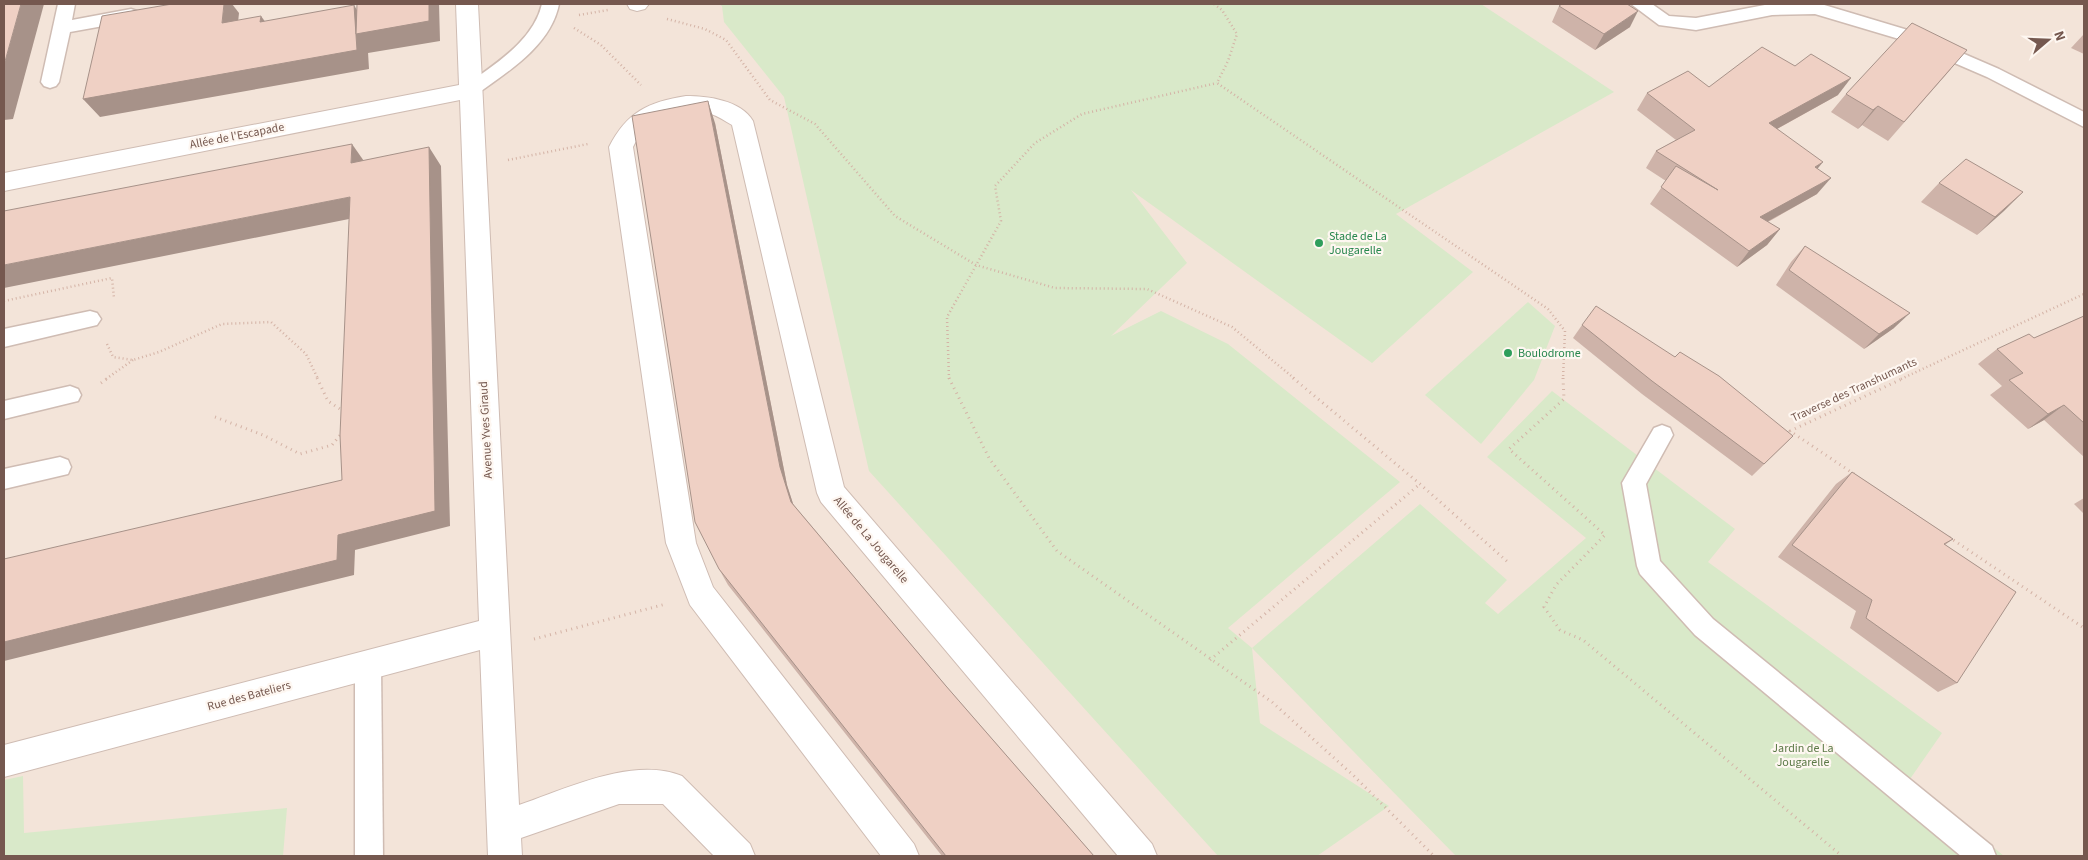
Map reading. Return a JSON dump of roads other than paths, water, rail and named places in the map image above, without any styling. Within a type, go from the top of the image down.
[{"type":"street","name":"Avenue Yves Giraud","points":[[467,4],[505,841]]},
{"type":"street","name":"Allée de l'Escapade","points":[[4,182],[470,90]]},
{"type":"street","name":"Allée de La Jougarelle","points":[[902,856],[701,595],[681,543],[673,503],[621,148],[625,136],[641,119],[665,107],[689,104],[714,106],[742,120],[831,493],[1140,856]]},
{"type":"street","name":"Rue des Bateliers","points":[[4,761],[368,664],[495,641]]},
{"type":"street","points":[[505,841],[619,788],[670,788],[738,856]]},
{"type":"lane","points":[[50,82],[67,4]]},
{"type":"lane","points":[[470,90],[518,53],[544,22],[550,11],[550,4]]},
{"type":"lane","points":[[1640,4],[1665,20],[1696,24],[1772,9],[1816,8],[1905,35],[1993,73],[2084,120]]},
{"type":"lane","points":[[61,28],[146,12]]},
{"type":"lane","points":[[4,338],[90,319]]},
{"type":"lane","points":[[4,410],[70,395]]},
{"type":"lane","points":[[1662,435],[1634,483],[1649,566],[1704,628],[1982,856]]},
{"type":"lane","points":[[4,479],[60,467]]},
{"type":"lane","points":[[368,664],[369,856]]},
{"type":"place","name":"Stade de La Jougarelle","points":[[1319,243]]},
{"type":"place","name":"Boulodrome","points":[[1508,353]]},
{"type":"park label","name":"Jardin de La Jougarelle","points":[[1803,755]]}]
